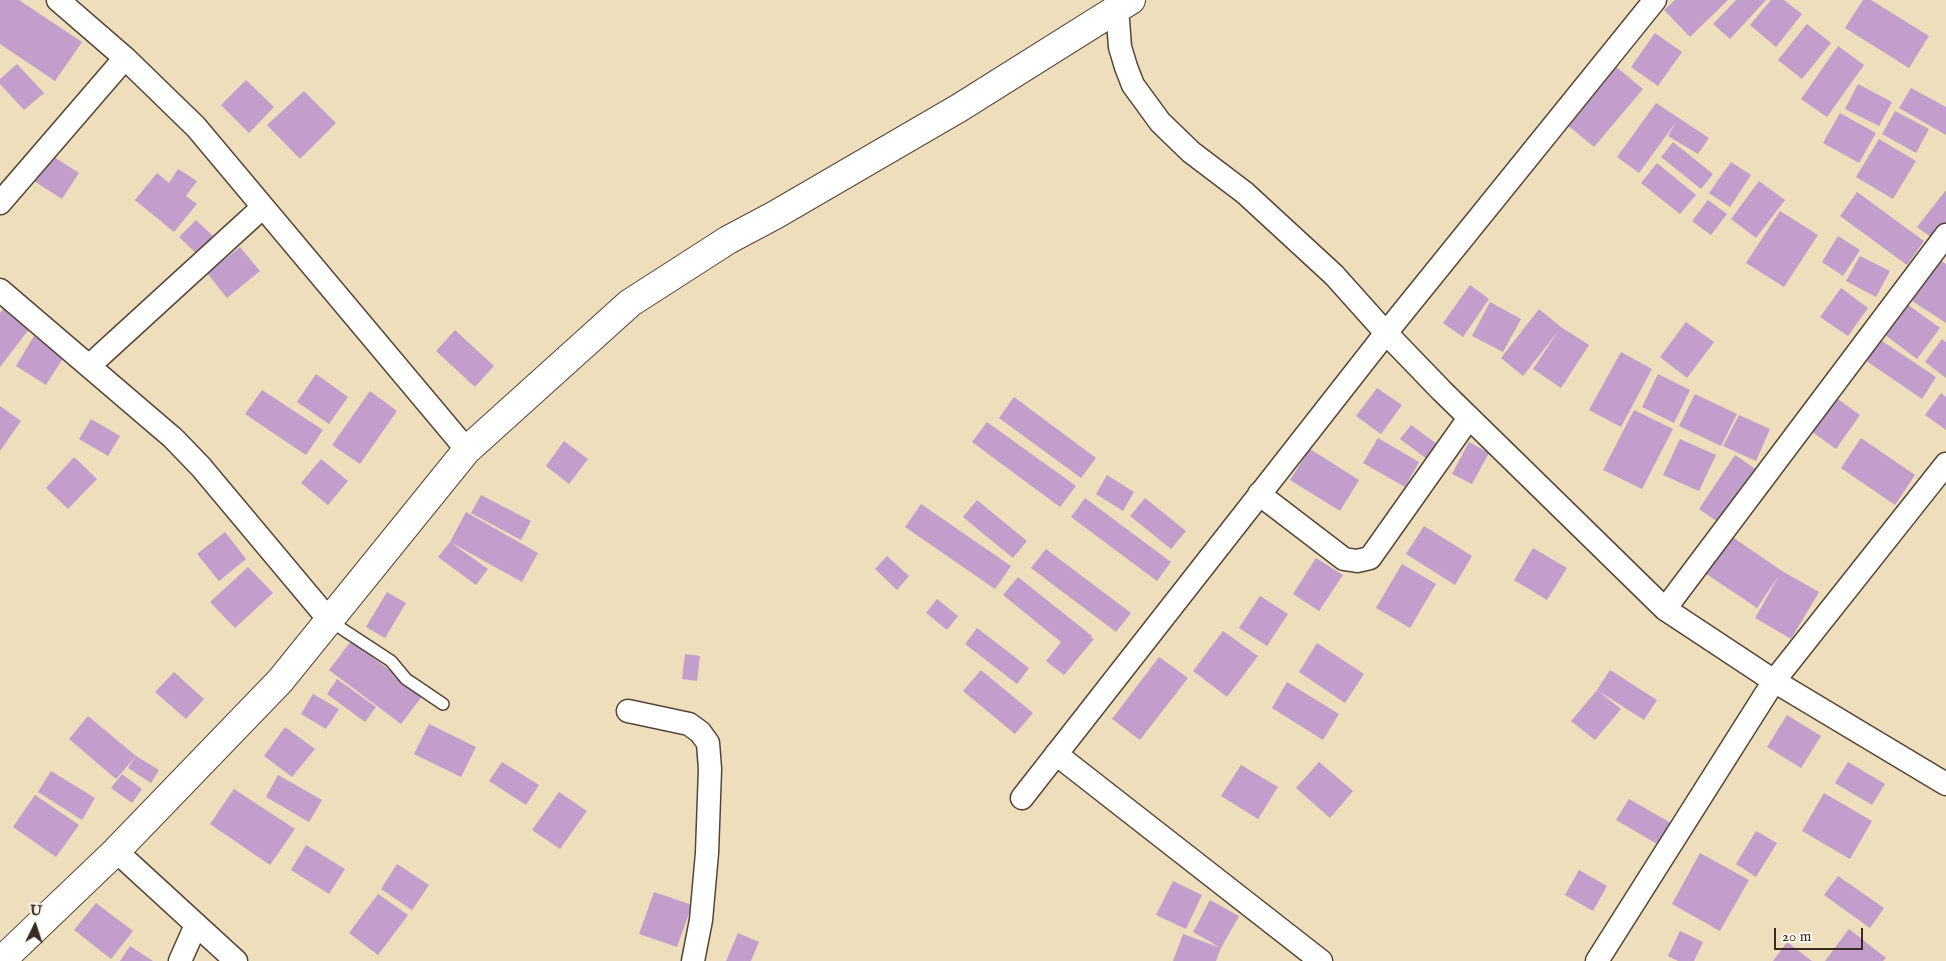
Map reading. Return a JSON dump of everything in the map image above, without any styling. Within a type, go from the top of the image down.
[{"type":"street","points":[[58,0],[126,58],[196,128],[467,450]]},
{"type":"street","points":[[1022,798],[1386,333],[1655,0]]},
{"type":"street","points":[[1,961],[116,851],[280,682],[467,450],[630,303],[728,240],[775,215],[959,108],[1115,10],[1120,47],[1133,85],[1160,122],[1191,152],[1245,193],[1334,275],[1386,333],[1469,418],[1665,609],[1774,681],[1946,784]]},
{"type":"street","points":[[0,203],[126,58]]},
{"type":"street","points":[[89,366],[263,207]]},
{"type":"street","points":[[1665,609],[1946,235]]},
{"type":"street","points":[[0,290],[173,438],[200,467],[330,621]]},
{"type":"street","points":[[1259,494],[1344,559],[1357,561],[1370,558],[1469,418]]},
{"type":"street","points":[[1597,961],[1774,681],[1946,464]]},
{"type":"street","points":[[628,711],[689,724],[700,732],[708,743],[710,770],[706,853],[701,920],[693,961]]},
{"type":"street","points":[[1056,754],[1321,961]]},
{"type":"street","points":[[116,851],[236,961]]},
{"type":"street","points":[[180,961],[196,926]]},
{"type":"lane","points":[[330,621],[391,661],[406,679],[443,704]]},
{"type":"building","points":[[0,0],[19,0],[82,42],[55,81],[0,44]]},
{"type":"building","points":[[1675,0],[1728,0],[1690,37],[1664,10]]},
{"type":"building","points":[[1736,0],[1766,0],[1730,39],[1713,24]]},
{"type":"building","points":[[1771,0],[1784,0],[1802,14],[1776,47],[1750,25]]},
{"type":"building","points":[[1863,0],[1871,0],[1929,36],[1909,68],[1845,28]]},
{"type":"building","points":[[1807,24],[1831,43],[1802,79],[1778,60]]},
{"type":"building","points":[[1655,33],[1682,52],[1658,86],[1631,67]]},
{"type":"building","points":[[1838,46],[1864,65],[1827,117],[1801,99]]},
{"type":"building","points":[[17,64],[44,93],[24,110],[0,84],[0,79]]},
{"type":"building","points":[[1615,66],[1643,89],[1594,147],[1566,124]]},
{"type":"building","points":[[246,80],[274,107],[249,133],[221,105]]},
{"type":"building","points":[[1858,84],[1892,102],[1879,126],[1845,109]]},
{"type":"building","points":[[1911,88],[1946,107],[1946,135],[1899,108]]},
{"type":"building","points":[[304,91],[336,123],[300,159],[267,125]]},
{"type":"building","points":[[1656,103],[1709,138],[1698,154],[1668,136],[1676,122],[1639,173],[1617,157]]},
{"type":"building","points":[[1895,111],[1929,129],[1916,153],[1882,134]]},
{"type":"building","points":[[1840,113],[1876,133],[1859,163],[1823,143]]},
{"type":"building","points":[[1879,139],[1916,161],[1893,199],[1856,177]]},
{"type":"building","points":[[1673,142],[1713,174],[1701,189],[1661,157]]},
{"type":"building","points":[[51,155],[79,173],[62,199],[34,181]]},
{"type":"building","points":[[1731,162],[1751,175],[1730,207],[1709,193]]},
{"type":"building","points":[[1657,163],[1696,195],[1680,214],[1641,183]]},
{"type":"building","points":[[178,169],[197,181],[186,196],[197,204],[174,232],[135,200],[157,173],[169,183]]},
{"type":"building","points":[[1759,181],[1785,200],[1756,238],[1731,219]]},
{"type":"building","points":[[1946,190],[1946,231],[1938,242],[1917,227]]},
{"type":"building","points":[[1857,192],[1924,241],[1907,265],[1840,216]]},
{"type":"building","points":[[1708,200],[1727,214],[1711,235],[1692,221]]},
{"type":"building","points":[[1780,211],[1818,235],[1784,287],[1746,263]]},
{"type":"building","points":[[196,220],[215,238],[198,255],[179,237]]},
{"type":"building","points":[[1838,236],[1860,250],[1843,276],[1822,262]]},
{"type":"building","points":[[240,247],[260,271],[227,298],[207,273]]},
{"type":"building","points":[[1860,256],[1890,271],[1876,297],[1846,281]]},
{"type":"building","points":[[1936,258],[1946,264],[1946,323],[1909,299]]},
{"type":"building","points":[[1470,285],[1489,299],[1463,337],[1443,323]]},
{"type":"building","points":[[1841,288],[1868,308],[1848,336],[1820,317]]},
{"type":"building","points":[[1903,301],[1940,328],[1917,359],[1880,331]]},
{"type":"building","points":[[1490,302],[1521,319],[1503,352],[1472,336]]},
{"type":"building","points":[[4,308],[30,328],[0,367],[0,313]]},
{"type":"building","points":[[1539,309],[1561,327],[1589,345],[1561,388],[1533,369],[1559,330],[1523,376],[1501,358]]},
{"type":"building","points":[[1686,322],[1714,342],[1687,378],[1660,357]]},
{"type":"building","points":[[455,330],[494,366],[475,387],[436,351]]},
{"type":"building","points":[[34,336],[65,355],[46,385],[16,366]]},
{"type":"building","points":[[1879,339],[1936,377],[1922,399],[1865,360]]},
{"type":"building","points":[[1942,339],[1946,342],[1946,378],[1925,362]]},
{"type":"building","points":[[1621,352],[1652,369],[1621,427],[1589,410]]},
{"type":"building","points":[[316,374],[348,397],[329,424],[297,402]]},
{"type":"building","points":[[1658,374],[1690,390],[1674,423],[1642,407]]},
{"type":"building","points":[[1377,388],[1402,405],[1381,434],[1356,416]]},
{"type":"building","points":[[262,390],[323,430],[306,455],[245,414]]},
{"type":"building","points":[[370,391],[397,411],[360,464],[332,445]]},
{"type":"building","points":[[1941,393],[1946,397],[1946,430],[1925,415]]},
{"type":"building","points":[[1695,394],[1737,414],[1721,446],[1679,426]]},
{"type":"building","points":[[1014,397],[1096,458],[1081,478],[999,418]]},
{"type":"building","points":[[1835,397],[1860,415],[1836,449],[1811,431]]},
{"type":"building","points":[[0,406],[21,421],[0,451]]},
{"type":"building","points":[[1634,410],[1673,429],[1642,489],[1603,470]]},
{"type":"building","points":[[1739,415],[1770,429],[1756,461],[1723,446]]},
{"type":"building","points":[[91,419],[120,436],[108,456],[79,439]]},
{"type":"building","points":[[987,422],[1076,486],[1060,507],[972,442]]},
{"type":"building","points":[[1411,425],[1437,444],[1427,459],[1400,439]]},
{"type":"building","points":[[1378,438],[1419,462],[1405,487],[1363,463]]},
{"type":"building","points":[[1861,438],[1915,475],[1895,505],[1841,468]]},
{"type":"building","points":[[1680,439],[1716,455],[1699,491],[1663,475]]},
{"type":"building","points":[[564,441],[588,459],[569,484],[546,466]]},
{"type":"building","points":[[1469,442],[1489,453],[1472,484],[1452,474]]},
{"type":"building","points":[[1310,449],[1359,480],[1340,511],[1290,480]]},
{"type":"building","points":[[1735,455],[1757,470],[1721,524],[1699,509]]},
{"type":"building","points":[[74,457],[97,479],[68,509],[46,488]]},
{"type":"building","points":[[321,459],[348,481],[328,505],[301,483]]},
{"type":"building","points":[[1107,475],[1134,492],[1123,511],[1096,494]]},
{"type":"building","points":[[481,495],[531,521],[521,540],[471,513]]},
{"type":"building","points":[[1085,498],[1171,562],[1157,581],[1071,517]]},
{"type":"building","points":[[1145,498],[1186,531],[1171,549],[1130,516]]},
{"type":"building","points":[[977,500],[1027,541],[1013,558],[963,517]]},
{"type":"building","points":[[921,504],[1011,566],[995,589],[905,527]]},
{"type":"building","points":[[466,512],[538,553],[522,582],[450,542]]},
{"type":"building","points":[[1424,526],[1472,556],[1455,585],[1406,554]]},
{"type":"building","points":[[225,532],[246,559],[219,581],[197,554]]},
{"type":"building","points":[[1728,534],[1782,571],[1819,592],[1791,639],[1755,618],[1780,574],[1757,608],[1702,571]]},
{"type":"building","points":[[450,542],[488,569],[476,585],[438,557]]},
{"type":"building","points":[[1533,548],[1567,568],[1547,600],[1514,580]]},
{"type":"building","points":[[1046,549],[1131,613],[1116,632],[1031,568]]},
{"type":"building","points":[[887,556],[909,576],[897,590],[875,569]]},
{"type":"building","points":[[1316,558],[1343,575],[1319,611],[1293,594]]},
{"type":"building","points":[[1402,564],[1436,584],[1410,628],[1376,608]]},
{"type":"building","points":[[248,567],[273,593],[235,628],[210,602]]},
{"type":"building","points":[[1018,577],[1094,639],[1064,675],[1046,661],[1061,642],[1003,595]]},
{"type":"building","points":[[387,592],[406,603],[385,638],[366,627]]},
{"type":"building","points":[[1260,596],[1288,614],[1267,646],[1239,628]]},
{"type":"building","points":[[937,599],[958,616],[947,630],[926,613]]},
{"type":"building","points":[[977,628],[1029,668],[1017,684],[965,644]]},
{"type":"building","points":[[1223,631],[1258,656],[1227,697],[1193,671]]},
{"type":"building","points":[[351,641],[423,695],[401,724],[329,670]]},
{"type":"building","points":[[1317,643],[1364,674],[1345,703],[1299,672]]},
{"type":"building","points":[[685,654],[700,656],[697,681],[682,679]]},
{"type":"building","points":[[1159,657],[1188,678],[1140,740],[1112,719]]},
{"type":"building","points":[[981,670],[1033,713],[1015,734],[963,691]]},
{"type":"building","points":[[1610,670],[1657,700],[1644,720],[1597,690]]},
{"type":"building","points":[[174,672],[204,699],[186,719],[155,692]]},
{"type":"building","points":[[337,679],[376,707],[365,722],[327,694]]},
{"type":"building","points":[[1287,682],[1339,714],[1323,740],[1272,708]]},
{"type":"building","points":[[1597,690],[1621,709],[1595,740],[1571,721]]},
{"type":"building","points":[[313,694],[339,709],[326,729],[301,714]]},
{"type":"building","points":[[1787,715],[1821,736],[1801,768],[1767,747]]},
{"type":"building","points":[[88,716],[136,756],[116,779],[69,739]]},
{"type":"building","points":[[429,724],[476,747],[461,777],[414,754]]},
{"type":"building","points":[[285,727],[315,749],[292,777],[264,756]]},
{"type":"building","points":[[136,756],[159,770],[151,783],[128,768]]},
{"type":"building","points":[[502,762],[539,785],[526,805],[489,781]]},
{"type":"building","points":[[1319,762],[1353,791],[1330,818],[1296,788]]},
{"type":"building","points":[[1848,762],[1885,784],[1872,805],[1835,783]]},
{"type":"building","points":[[1241,765],[1278,787],[1258,819],[1221,796]]},
{"type":"building","points":[[51,771],[95,798],[82,820],[38,792]]},
{"type":"building","points":[[122,774],[142,789],[132,803],[111,788]]},
{"type":"building","points":[[278,775],[322,800],[309,822],[266,797]]},
{"type":"building","points":[[234,789],[295,829],[270,865],[210,824]]},
{"type":"building","points":[[559,792],[587,811],[560,849],[532,830]]},
{"type":"building","points":[[1824,793],[1872,821],[1850,859],[1802,831]]},
{"type":"building","points":[[35,795],[79,825],[56,857],[13,827]]},
{"type":"building","points":[[1629,799],[1671,823],[1659,845],[1616,820]]},
{"type":"building","points":[[1756,831],[1777,843],[1756,877],[1736,864]]},
{"type":"building","points":[[306,845],[345,869],[329,894],[291,870]]},
{"type":"building","points":[[1700,853],[1749,880],[1720,931],[1672,904]]},
{"type":"building","points":[[397,864],[429,885],[412,910],[381,889]]},
{"type":"building","points":[[1579,870],[1607,886],[1593,911],[1565,895]]},
{"type":"building","points":[[1838,876],[1884,908],[1870,928],[1824,895]]},
{"type":"building","points":[[1173,881],[1202,895],[1186,929],[1156,915]]},
{"type":"building","points":[[654,892],[692,905],[677,947],[639,934]]},
{"type":"building","points":[[378,894],[408,915],[378,955],[349,933]]},
{"type":"building","points":[[1210,900],[1239,916],[1221,948],[1193,932]]},
{"type":"building","points":[[96,903],[133,931],[111,959],[74,930]]},
{"type":"building","points":[[1849,929],[1886,958],[1883,961],[1825,961]]},
{"type":"building","points":[[1680,931],[1703,942],[1694,961],[1678,961],[1668,956]]},
{"type":"building","points":[[738,933],[759,942],[751,961],[726,961]]},
{"type":"building","points":[[1183,934],[1221,948],[1216,961],[1173,961]]},
{"type":"building","points":[[1787,942],[1812,961],[1773,961]]},
{"type":"building","points":[[130,946],[153,961],[120,961]]}]
